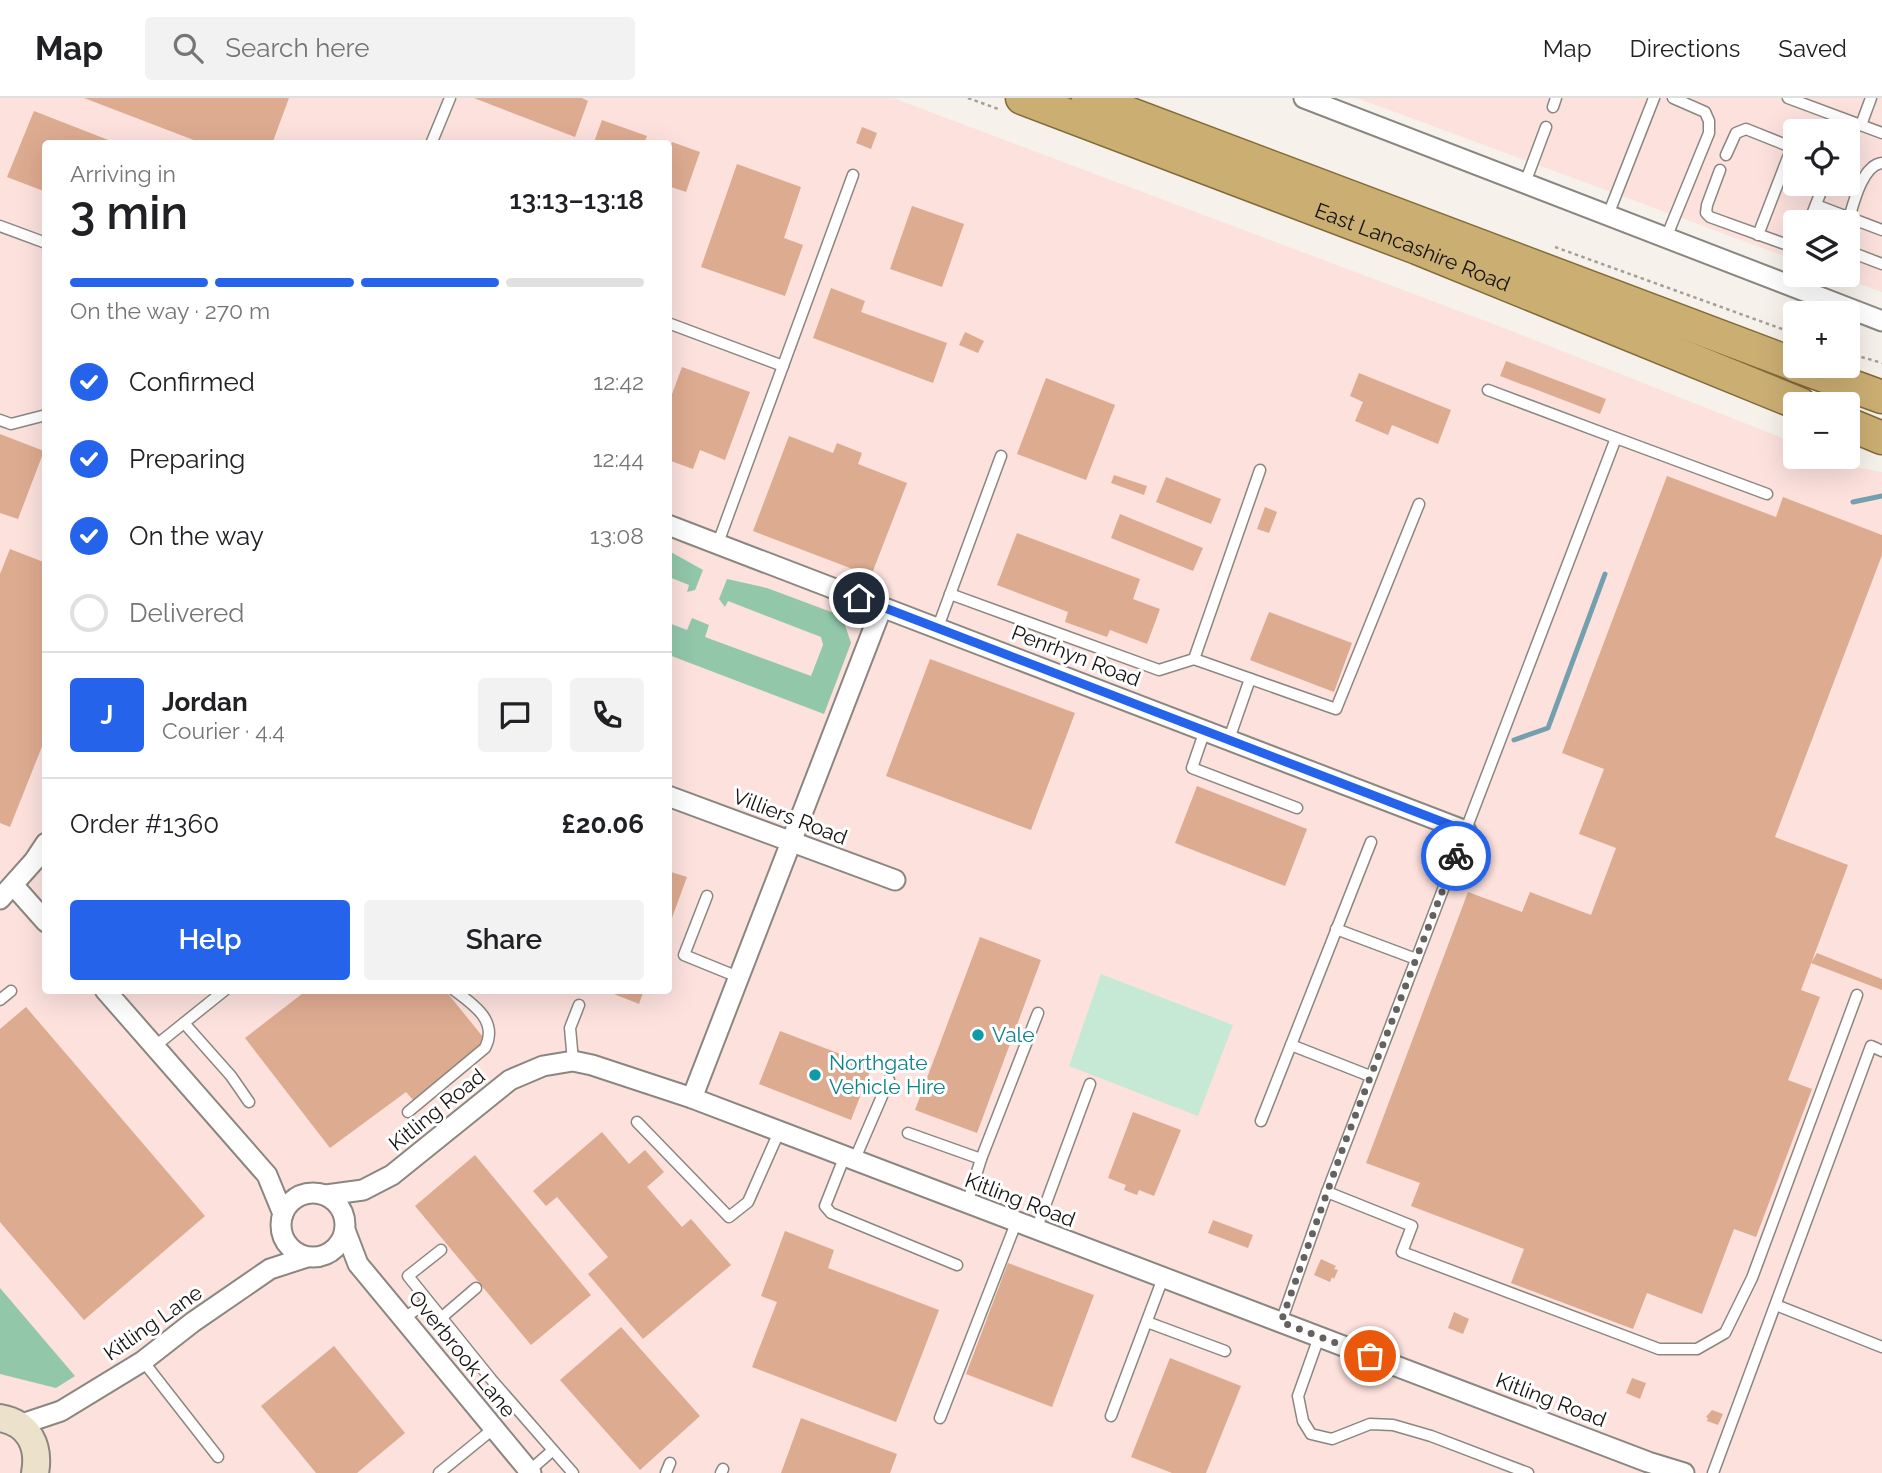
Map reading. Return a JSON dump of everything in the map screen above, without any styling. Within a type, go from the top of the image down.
[{"type":"highway","name":"East Lancashire Road","points":[[1022,98],[1417,248],[1783,397]]},
{"type":"highway","name":"East Lancashire Road","points":[[1088,98],[1783,360]]},
{"type":"highway","name":"East Lancashire Road","points":[[1831,378],[1882,397]]},
{"type":"highway","points":[[1860,429],[1882,438]]},
{"type":"main road","points":[[10,1422],[30,1434],[37,1460],[35,1473]]},
{"type":"street","points":[[1304,98],[1783,282]]},
{"type":"street","points":[[1795,287],[1882,321]]},
{"type":"street","name":"Penrhyn Road","points":[[672,526],[1466,831]]},
{"type":"street","points":[[692,1098],[882,607]]},
{"type":"street","name":"Villiers Road","points":[[672,797],[895,880]]},
{"type":"street","points":[[42,849],[7,892],[42,919]]},
{"type":"street","points":[[108,994],[267,1175],[283,1213]]},
{"type":"street","name":"Kitling Road","points":[[326,1195],[363,1190],[392,1175],[510,1080],[543,1066],[573,1061],[692,1098],[1648,1462],[1684,1473]]},
{"type":"street","points":[[267,1175],[306,1193],[326,1195],[341,1209],[345,1225]]},
{"type":"street","points":[[316,1256],[335,1249],[342,1240],[345,1225],[363,1190]]},
{"type":"street","points":[[306,1193],[288,1205],[283,1213],[281,1229],[288,1246],[297,1253],[358,1264]]},
{"type":"street","name":"Overbrook Lane","points":[[345,1225],[358,1264],[530,1472]]},
{"type":"street","points":[[270,1269],[283,1237]]},
{"type":"street","name":"Kitling Lane","points":[[35,1446],[61,1412],[143,1361],[193,1322],[270,1269],[316,1256]]},
{"type":"street","name":"Kitling Lane","points":[[10,1422],[61,1412]]},
{"type":"lane","points":[[432,140],[450,98]]},
{"type":"lane","points":[[1608,215],[1654,98]]},
{"type":"lane","points":[[1666,238],[1709,133],[1709,121],[1705,112],[1673,98]]},
{"type":"lane","points":[[1788,98],[1882,133]]},
{"type":"lane","points":[[1861,125],[1871,98]]},
{"type":"lane","points":[[1525,183],[1546,127]]},
{"type":"lane","points":[[1726,155],[1737,133],[1746,129],[1783,144]]},
{"type":"lane","points":[[1853,210],[1868,170],[1875,163],[1882,163]]},
{"type":"lane","points":[[1720,170],[1706,213],[1710,217],[1783,243]]},
{"type":"lane","points":[[1758,234],[1783,174]]},
{"type":"lane","points":[[718,543],[853,175]]},
{"type":"lane","points":[[1814,210],[1819,196]]},
{"type":"lane","points":[[1816,205],[1827,210]]},
{"type":"lane","points":[[1860,223],[1882,230]]},
{"type":"lane","points":[[0,226],[42,242]]},
{"type":"lane","points":[[1860,256],[1882,264]]},
{"type":"lane","points":[[672,324],[783,366]]},
{"type":"lane","points":[[1488,390],[1767,494]]},
{"type":"lane","points":[[0,420],[11,424],[42,416]]},
{"type":"lane","points":[[1281,1322],[1370,1076],[1616,438]]},
{"type":"lane","points":[[939,627],[1001,456]]},
{"type":"lane","points":[[1194,659],[1260,470]]},
{"type":"lane","points":[[950,594],[1159,670],[1194,659],[1336,709],[1419,504]]},
{"type":"lane","points":[[1229,739],[1250,679]]},
{"type":"lane","points":[[1205,729],[1192,768],[1297,808]]},
{"type":"lane","points":[[1261,1121],[1371,842]]},
{"type":"lane","points":[[707,896],[684,955],[738,977]]},
{"type":"lane","points":[[1336,929],[1416,959]]},
{"type":"lane","points":[[0,1000],[11,991]]},
{"type":"lane","points":[[154,1046],[220,994]]},
{"type":"lane","points":[[408,1112],[485,1048],[488,1042],[487,1020],[459,994]]},
{"type":"lane","points":[[1327,1192],[1412,1226],[1402,1252],[1659,1349],[1697,1349],[1725,1334],[1752,1278],[1857,995]]},
{"type":"lane","points":[[573,1061],[570,1028],[579,1005]]},
{"type":"lane","points":[[967,1204],[981,1160],[1038,1013]]},
{"type":"lane","points":[[184,1023],[231,1076],[249,1102]]},
{"type":"lane","points":[[1291,1045],[1370,1076]]},
{"type":"lane","points":[[1713,1473],[1871,1046],[1882,1051]]},
{"type":"lane","points":[[889,1080],[825,1206],[831,1213],[957,1265]]},
{"type":"lane","points":[[1036,1230],[1090,1084]]},
{"type":"lane","points":[[637,1122],[729,1217],[748,1202],[779,1132]]},
{"type":"lane","points":[[908,1133],[981,1160]]},
{"type":"lane","points":[[940,1418],[1016,1223]]},
{"type":"lane","points":[[441,1250],[408,1276],[440,1318],[573,1473]]},
{"type":"lane","points":[[1111,1416],[1163,1278]]},
{"type":"lane","points":[[440,1318],[476,1289]]},
{"type":"lane","points":[[403,1319],[427,1302]]},
{"type":"lane","points":[[1776,1306],[1882,1347]]},
{"type":"lane","points":[[1147,1322],[1225,1351]]},
{"type":"lane","points":[[1319,1337],[1298,1396],[1303,1421],[1311,1434],[1332,1439],[1370,1424],[1393,1425],[1431,1436],[1528,1473]]},
{"type":"lane","points":[[143,1361],[218,1457]]},
{"type":"lane","points":[[439,1473],[493,1429]]},
{"type":"lane","points":[[530,1472],[552,1451]]},
{"type":"path","points":[[1551,245],[1783,329]]},
{"type":"path","points":[[1860,357],[1882,363]]},
{"type":"shaded area","points":[[0,98],[893,98],[1496,325],[1783,438],[1783,469],[1860,468],[1882,472],[1882,1473],[0,1473]]},
{"type":"shaded area","points":[[1357,98],[1882,98],[1882,292],[1860,284],[1860,210],[1783,210],[1783,256]]},
{"type":"green space","points":[[672,553],[703,570],[695,590],[687,592],[689,585],[672,578]]},
{"type":"green space","points":[[727,579],[767,588],[842,616],[851,643],[824,714],[672,656],[672,624],[687,630],[692,618],[709,625],[705,637],[811,676],[823,645],[821,637],[728,601],[725,607],[719,599]]},
{"type":"green space","points":[[1101,974],[1233,1025],[1198,1116],[1069,1066]]},
{"type":"green space","points":[[0,1288],[75,1376],[56,1388],[0,1374]]},
{"type":"building","points":[[84,98],[289,98],[273,140],[194,140]]},
{"type":"building","points":[[474,98],[582,98],[588,101],[575,137]]},
{"type":"building","points":[[34,111],[108,140],[42,140],[42,190],[7,177]]},
{"type":"building","points":[[602,120],[647,136],[646,140],[595,140]]},
{"type":"building","points":[[862,127],[877,133],[871,149],[856,143]]},
{"type":"building","points":[[672,142],[700,152],[686,192],[672,187]]},
{"type":"building","points":[[737,164],[801,187],[784,238],[803,245],[785,296],[701,267]]},
{"type":"building","points":[[912,206],[964,224],[942,287],[890,269]]},
{"type":"building","points":[[831,288],[865,301],[861,312],[947,343],[933,383],[813,338]]},
{"type":"building","points":[[965,332],[984,341],[978,353],[959,345]]},
{"type":"building","points":[[1506,361],[1606,399],[1600,414],[1500,376]]},
{"type":"building","points":[[682,367],[750,392],[725,460],[700,450],[693,469],[672,461],[672,394]]},
{"type":"building","points":[[1359,373],[1451,410],[1438,444],[1392,425],[1388,435],[1355,421],[1363,402],[1350,396]]},
{"type":"building","points":[[1046,378],[1115,405],[1086,480],[1017,454]]},
{"type":"building","points":[[0,434],[42,450],[42,456],[18,519],[0,513]]},
{"type":"building","points":[[789,436],[833,453],[837,443],[862,453],[858,464],[907,483],[871,576],[753,531]]},
{"type":"building","points":[[1114,475],[1147,486],[1144,495],[1111,483]]},
{"type":"building","points":[[1667,476],[1776,517],[1783,497],[1882,535],[1882,555],[1775,837],[1848,865],[1801,990],[1820,997],[1788,1080],[1812,1089],[1756,1237],[1734,1229],[1702,1314],[1647,1293],[1633,1329],[1511,1283],[1524,1249],[1411,1206],[1420,1183],[1366,1163],[1468,892],[1522,912],[1530,892],[1591,915],[1616,848],[1579,834],[1604,769],[1562,753]]},
{"type":"building","points":[[1166,477],[1221,499],[1211,524],[1156,502]]},
{"type":"building","points":[[1265,507],[1277,512],[1269,533],[1257,529]]},
{"type":"building","points":[[1120,514],[1203,548],[1193,571],[1111,538]]},
{"type":"building","points":[[1017,533],[1140,579],[1133,599],[1160,609],[1147,644],[1110,630],[1107,637],[1065,622],[1068,612],[997,585]]},
{"type":"building","points":[[10,549],[42,561],[42,747],[10,827],[0,823],[0,574]]},
{"type":"building","points":[[1269,612],[1352,643],[1334,692],[1250,660]]},
{"type":"building","points":[[930,659],[1075,713],[1031,830],[886,776]]},
{"type":"building","points":[[1197,786],[1307,829],[1285,886],[1175,843]]},
{"type":"building","points":[[672,872],[687,877],[672,918]]},
{"type":"building","name":"Vale","points":[[980,937],[1041,960],[977,1133],[915,1110]]},
{"type":"building","points":[[1817,953],[1882,979],[1882,990],[1811,963]]},
{"type":"building","points":[[302,994],[448,994],[487,1042],[414,1101],[406,1092],[330,1148],[245,1038]]},
{"type":"building","points":[[614,994],[643,994],[639,1004]]},
{"type":"building","points":[[26,1007],[205,1216],[84,1320],[0,1222],[0,1029]]},
{"type":"building","name":"Northgate Vehicle Hire","points":[[780,1031],[872,1066],[851,1120],[759,1084]]},
{"type":"building","points":[[1133,1112],[1181,1130],[1154,1196],[1139,1190],[1137,1195],[1124,1190],[1126,1185],[1108,1178]]},
{"type":"building","points":[[602,1132],[629,1164],[645,1150],[664,1172],[647,1187],[682,1227],[691,1219],[731,1265],[643,1339],[588,1274],[608,1257],[557,1197],[546,1206],[533,1191]]},
{"type":"building","points":[[475,1155],[591,1295],[531,1345],[415,1206]]},
{"type":"building","points":[[1213,1220],[1253,1235],[1248,1248],[1208,1233]]},
{"type":"building","points":[[785,1231],[834,1250],[828,1268],[939,1310],[896,1422],[752,1367],[777,1302],[761,1296]]},
{"type":"building","points":[[1321,1259],[1336,1266],[1334,1269],[1338,1270],[1330,1282],[1314,1275]]},
{"type":"building","points":[[1008,1263],[1094,1295],[1052,1407],[966,1374]]},
{"type":"building","points":[[1454,1312],[1469,1319],[1463,1334],[1448,1328]]},
{"type":"building","points":[[621,1327],[700,1416],[640,1470],[560,1380]]},
{"type":"building","points":[[334,1346],[405,1433],[357,1473],[316,1473],[261,1406]]},
{"type":"building","points":[[1170,1358],[1241,1386],[1206,1473],[1172,1473],[1131,1457]]},
{"type":"building","points":[[1632,1378],[1646,1383],[1640,1399],[1626,1393]]},
{"type":"building","points":[[1712,1410],[1723,1414],[1718,1425],[1707,1421],[1706,1417]]},
{"type":"building","points":[[801,1418],[897,1454],[890,1473],[781,1473]]},
{"type":"waterway","points":[[1853,502],[1882,496]]},
{"type":"waterway","points":[[1514,740],[1548,728],[1605,574]]},
{"type":"way so far","points":[[1370,1356],[1281,1322],[1344,1145],[1456,856]]},
{"type":"place","name":"Vale","points":[[978,1035]]},
{"type":"place","name":"Northgate Vehicle Hire","points":[[815,1075]]},
{"type":"route","points":[[859,598],[1466,831],[1456,856]]}]
